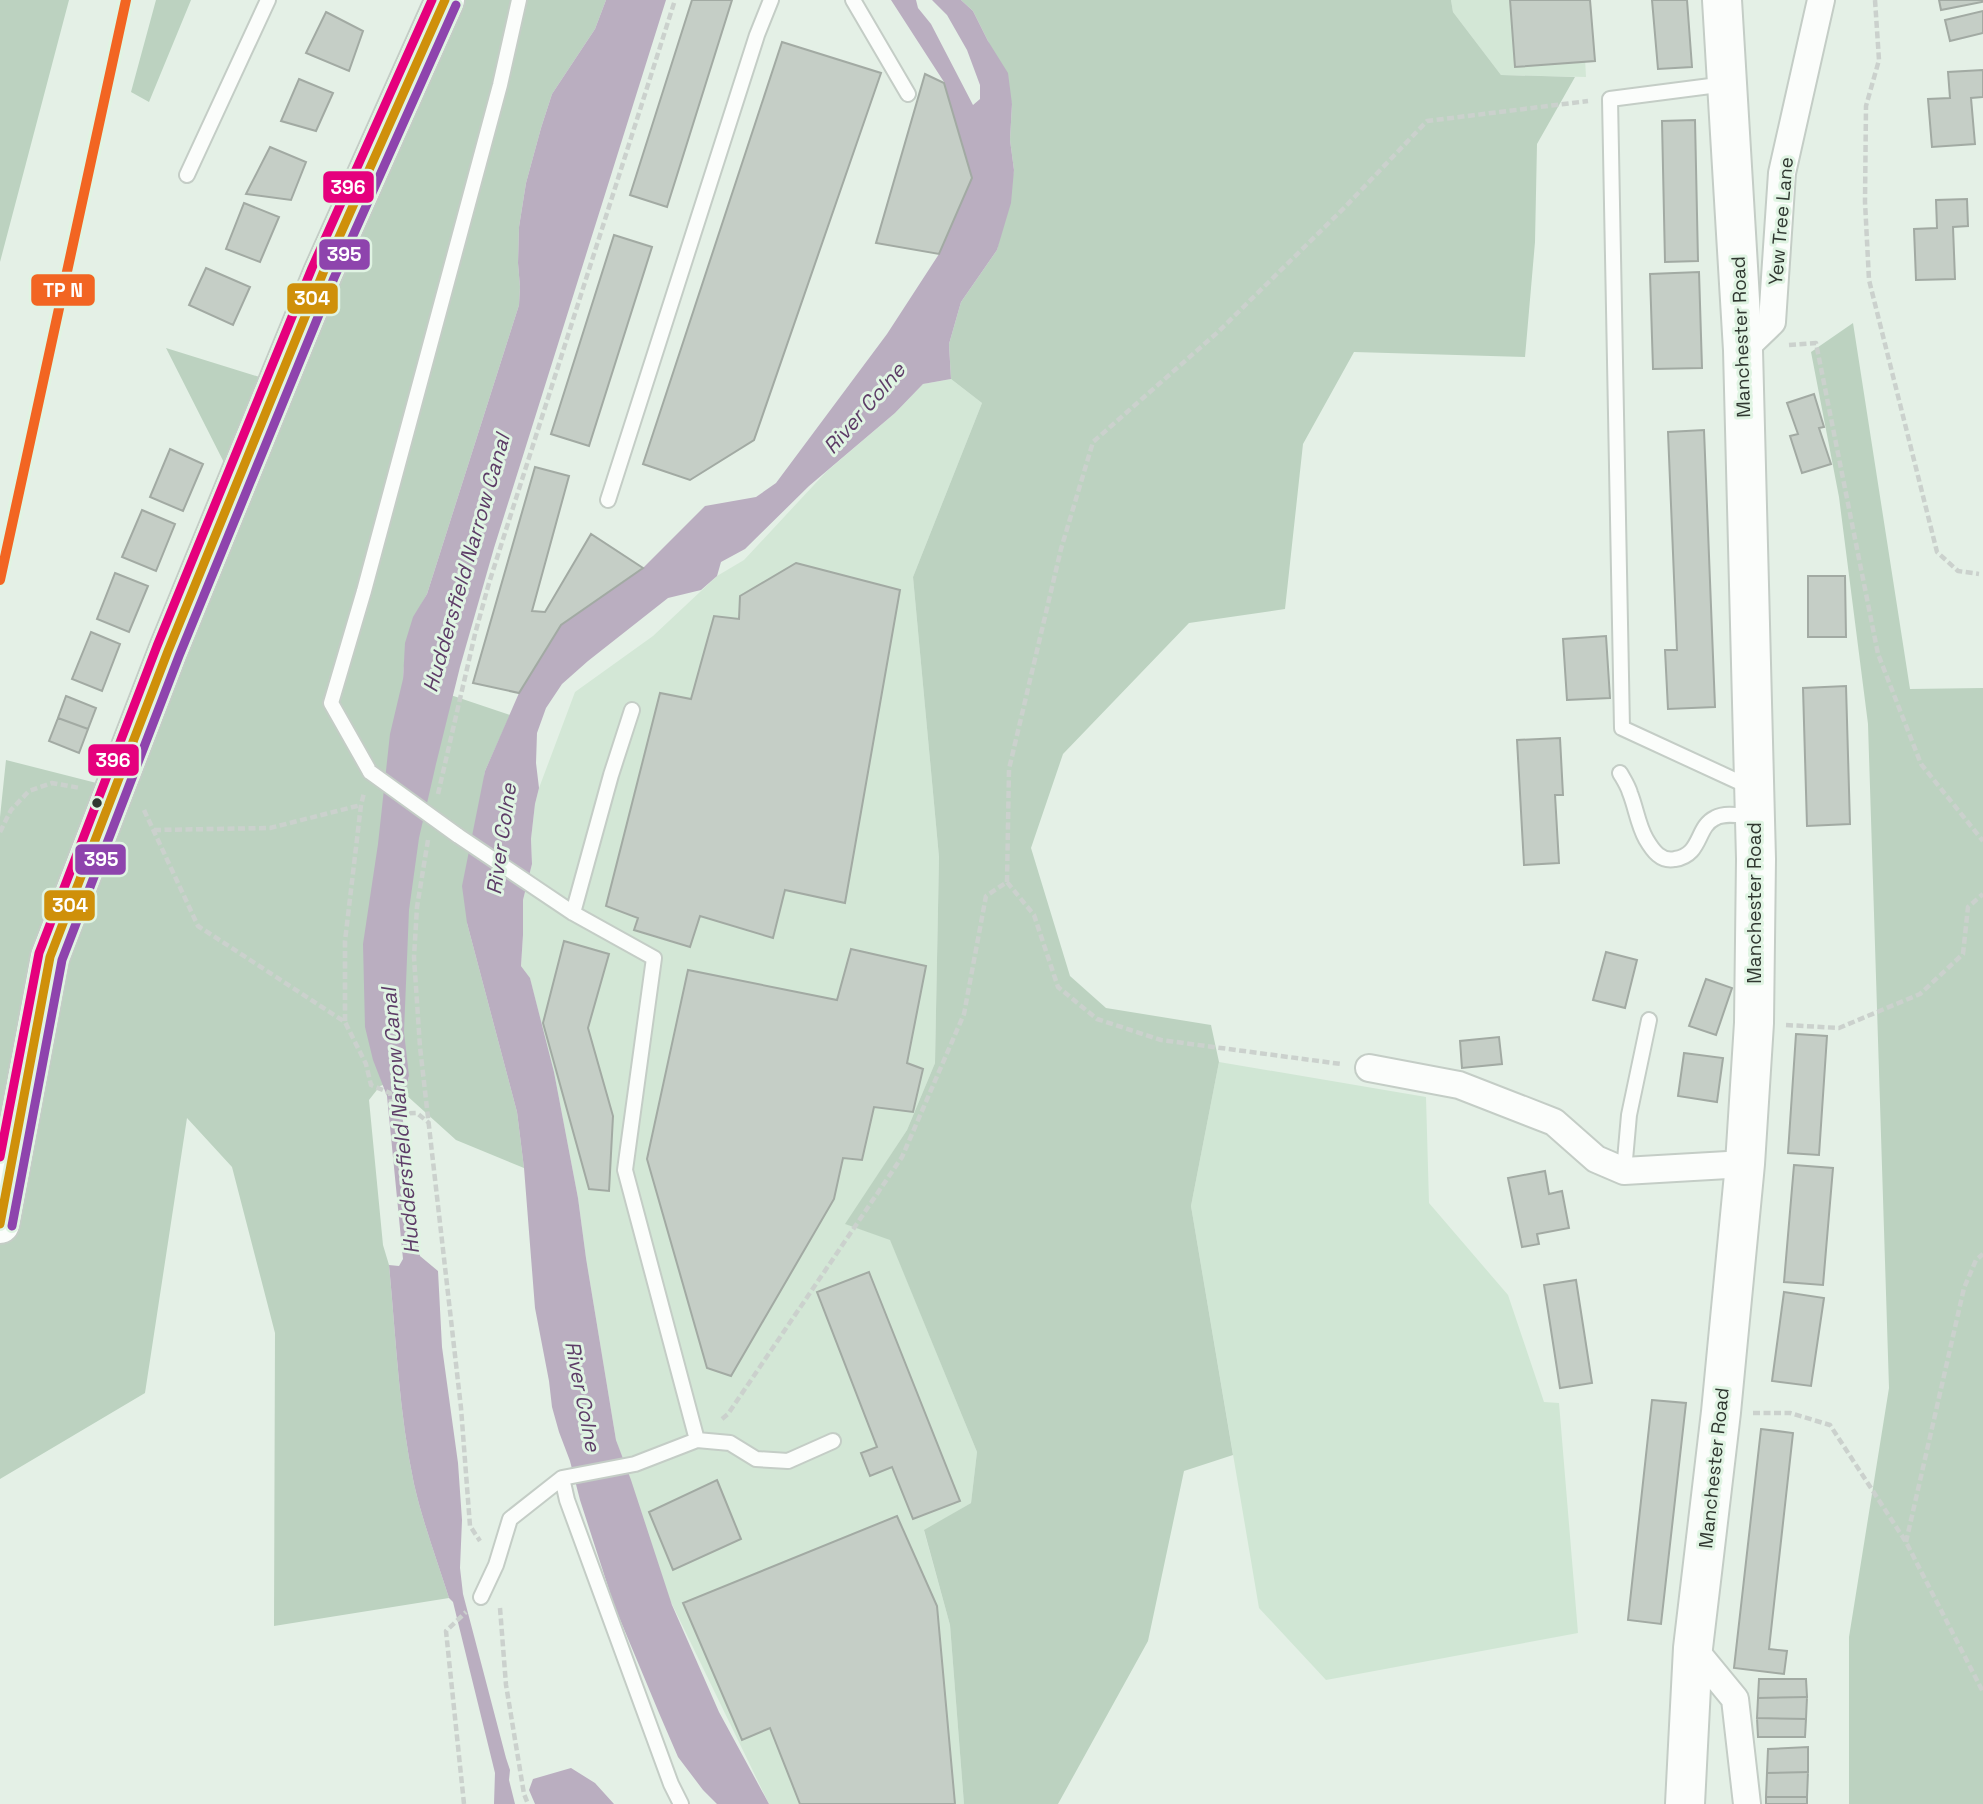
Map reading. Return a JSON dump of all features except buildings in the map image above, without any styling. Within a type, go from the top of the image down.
[{"type":"main road","points":[[0,1224],[51,957],[168,651],[323,273],[445,0]]},
{"type":"main road","name":"Manchester Road","points":[[1685,1804],[1693,1648],[1721,1412],[1745,1164],[1754,1023],[1754,803],[1743,350],[1722,0]]},
{"type":"street","name":"Yew Tree Lane","points":[[1743,350],[1772,322],[1782,173],[1821,0]]},
{"type":"street","points":[[1369,1068],[1459,1085],[1554,1122],[1597,1159],[1624,1171],[1745,1164]]},
{"type":"street","points":[[1693,1648],[1735,1699],[1747,1804]]},
{"type":"lane","points":[[187,175],[268,0]]},
{"type":"lane","points":[[519,0],[496,98],[331,703],[370,772],[538,891],[654,958],[625,1170],[696,1440]]},
{"type":"lane","points":[[608,500],[753,48],[771,0]]},
{"type":"lane","points":[[853,0],[908,94]]},
{"type":"lane","points":[[1728,84],[1610,99],[1622,729],[1754,803]]},
{"type":"lane","points":[[573,913],[632,710]]},
{"type":"lane","points":[[1620,773],[1630,790],[1645,838],[1657,855],[1670,860],[1685,858],[1697,845],[1713,819],[1754,803]]},
{"type":"lane","points":[[1624,1171],[1629,1115],[1649,1020]]},
{"type":"lane","points":[[481,1597],[496,1565],[510,1518],[566,1477],[635,1464],[696,1440],[730,1443],[756,1459],[788,1461],[833,1441]]},
{"type":"lane","points":[[566,1477],[566,1500],[671,1784],[681,1804]]},
{"type":"path","points":[[437,796],[489,583],[675,0]]},
{"type":"path","points":[[1875,0],[1879,60],[1866,106],[1865,202],[1869,280],[1937,552],[1958,571],[1979,574]]},
{"type":"path","points":[[1369,1068],[1161,1040],[1097,1019],[1058,987],[1034,915],[1006,882],[1009,769],[1061,549],[1093,442],[1218,332],[1427,121],[1610,99]]},
{"type":"path","points":[[1743,350],[1816,343],[1878,654],[1921,764],[1983,841]]},
{"type":"path","points":[[370,772],[361,804],[345,941],[345,1022],[366,1064],[371,1085],[390,1093],[392,1114],[417,1113],[429,1123]]},
{"type":"path","points":[[0,832],[11,810],[29,791],[52,783],[113,795],[144,810],[198,926],[345,1022]]},
{"type":"path","points":[[154,830],[270,828],[361,804]]},
{"type":"path","points":[[428,836],[417,908],[414,957],[419,1047],[461,1408],[470,1526],[496,1565],[506,1685],[524,1794],[528,1804]]},
{"type":"path","points":[[696,1440],[728,1414],[902,1157],[964,1014],[986,896],[1006,882]]},
{"type":"path","points":[[1754,1023],[1839,1028],[1920,994],[1963,954],[1968,907],[1983,894]]},
{"type":"path","points":[[1906,1542],[1964,1288],[1976,1260],[1983,1254]]},
{"type":"path","points":[[1721,1412],[1790,1413],[1830,1425],[1906,1542],[1983,1692]]},
{"type":"path","points":[[446,1631],[464,1804]]},
{"type":"shaded area","points":[[0,0],[69,0],[0,262]]},
{"type":"shaded area","points":[[156,0],[191,0],[149,102],[131,92]]},
{"type":"shaded area","points":[[465,0],[606,0],[595,29],[552,94],[541,128],[526,183],[519,227],[519,305],[427,594],[412,625],[403,679],[510,715],[485,771],[467,923],[517,1112],[524,1168],[456,1140],[405,1094],[409,1076],[380,1086],[369,1100],[383,1245],[389,1265],[401,1403],[409,1457],[422,1513],[449,1598],[274,1626],[275,1333],[232,1167],[187,1118],[145,1393],[0,1479],[0,817],[6,760],[128,791],[245,504],[166,348],[295,388]]},
{"type":"shaded area","points":[[961,0],[1451,0],[1453,12],[1501,75],[1575,77],[1537,144],[1535,242],[1525,357],[1354,352],[1303,444],[1285,609],[1189,623],[1063,754],[1031,848],[1070,976],[1106,1008],[1211,1025],[1219,1062],[1191,1206],[1233,1455],[1184,1471],[1148,1641],[1058,1804],[964,1804],[950,1625],[924,1530],[971,1503],[977,1452],[890,1240],[845,1224],[907,1130],[935,1063],[939,857],[913,577],[982,403],[951,379],[949,344],[961,302],[997,250],[1014,170],[1010,140],[1012,104],[988,41],[973,11]]},
{"type":"shaded area","points":[[1451,0],[1582,0],[1586,77],[1501,75],[1453,12]]},
{"type":"shaded area","points":[[1853,323],[1910,689],[1983,688],[1983,1804],[1849,1804],[1849,1637],[1889,1388],[1868,724],[1839,497],[1811,352]]},
{"type":"shaded area","points":[[951,379],[982,403],[913,577],[939,857],[935,1063],[907,1130],[846,1224],[890,1239],[977,1452],[971,1503],[924,1531],[950,1625],[964,1804],[769,1804],[670,1600],[616,1440],[578,1198],[554,1072],[530,979],[521,966],[523,900],[532,864],[531,839],[535,804],[575,692],[653,636],[717,576],[744,560],[826,472],[895,413],[923,384]]},
{"type":"shaded area","points":[[1219,1062],[1426,1097],[1429,1203],[1508,1295],[1544,1402],[1559,1403],[1578,1633],[1326,1680],[1259,1608],[1191,1206]]},
{"type":"water","name":"Huddersfield Narrow Canal","points":[[606,0],[666,0],[494,548],[460,667],[419,838],[409,910],[404,1032],[409,1076],[405,1094],[400,1097],[420,1256],[438,1271],[442,1347],[458,1463],[463,1594],[510,1770],[509,1780],[515,1804],[494,1804],[495,1773],[453,1602],[449,1598],[426,1527],[409,1457],[398,1375],[389,1265],[399,1266],[403,1259],[387,1096],[373,1060],[365,1027],[363,944],[378,844],[390,734],[403,679],[405,643],[413,617],[427,594],[519,305],[519,227],[526,183],[541,128],[552,94],[595,29]]},
{"type":"water","name":"River Colne","points":[[891,0],[916,0],[973,105],[980,99],[980,85],[967,50],[947,15],[932,0],[961,0],[973,11],[1008,73],[1012,104],[1010,140],[1014,170],[1011,203],[997,250],[961,302],[949,344],[951,379],[923,384],[895,413],[809,486],[745,549],[721,562],[717,576],[701,590],[668,598],[588,661],[562,684],[546,708],[537,733],[539,788],[531,839],[532,864],[523,900],[521,966],[530,978],[554,1072],[578,1198],[616,1440],[672,1605],[719,1712],[769,1804],[717,1804],[678,1757],[614,1605],[552,1407],[535,1308],[517,1112],[467,923],[462,886],[485,771],[519,693],[561,625],[643,568],[705,506],[756,497],[776,483],[887,334],[939,254],[972,178],[944,82]]},
{"type":"water","points":[[571,1768],[595,1783],[614,1804],[535,1804],[529,1790],[533,1779]]},
{"type":"transit line","points":[[0,580],[126,0]]},
{"type":"transit line","name":"396","points":[[0,1157],[39,953],[157,646],[312,268],[432,0]]},
{"type":"transit line","name":"304","points":[[0,1224],[50,957],[168,651],[323,273],[445,0]]},
{"type":"transit line","name":"395","points":[[12,1226],[62,960],[179,656],[334,278],[456,5]]}]
